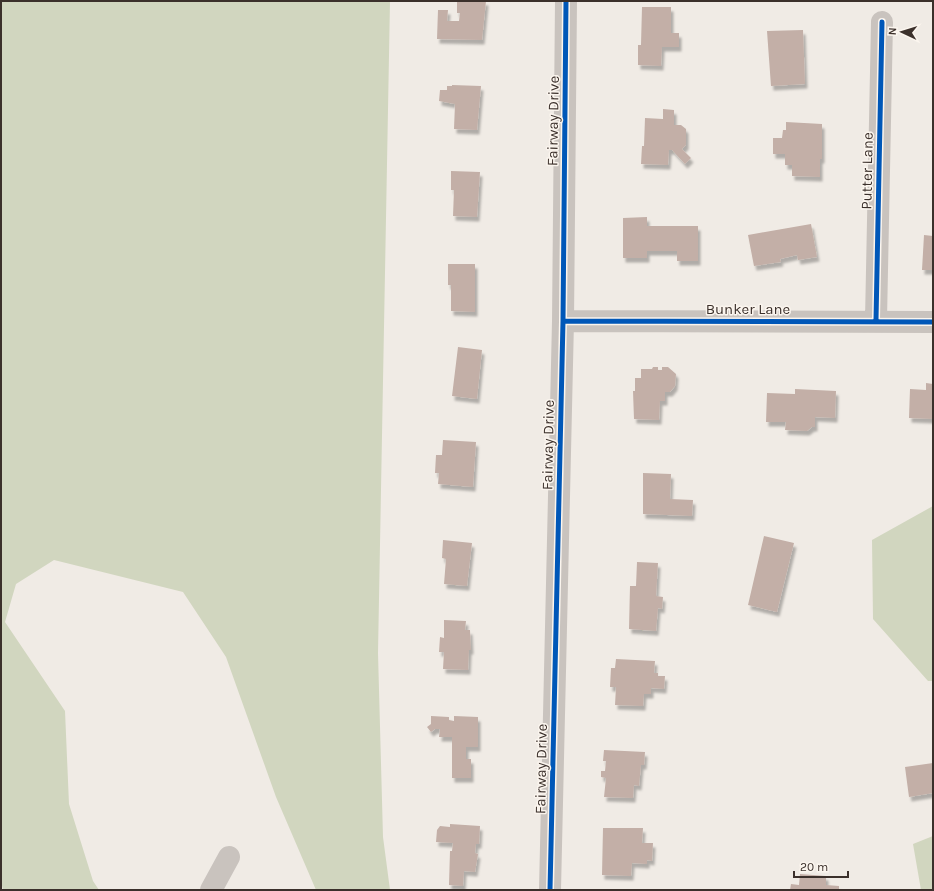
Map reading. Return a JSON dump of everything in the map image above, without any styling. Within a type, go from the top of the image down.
[{"type":"street","name":"Fairway Drive","points":[[550,890],[563,321],[566,1]]},
{"type":"street","name":"Putter Lane","points":[[876,320],[882,22]]},
{"type":"street","name":"Bunker Lane","points":[[563,321],[876,320],[933,322]]},
{"type":"street","points":[[211,890],[229,856]]},
{"type":"green space","points":[[1,1],[390,1],[378,653],[383,837],[390,890],[316,890],[276,797],[226,657],[183,592],[54,560],[16,584],[5,622],[65,711],[69,804],[93,881],[99,890],[3,890],[1,881]]},
{"type":"green space","points":[[933,506],[933,681],[928,681],[873,619],[872,540]]},
{"type":"green space","points":[[933,836],[933,890],[921,890],[913,844]]},
{"type":"building","points":[[457,1],[486,1],[482,40],[437,39],[438,10],[448,10],[447,21],[459,21],[460,13],[457,13]]},
{"type":"building","points":[[642,7],[671,7],[671,33],[679,33],[679,47],[662,47],[661,66],[638,65],[638,45],[641,45]]},
{"type":"building","points":[[803,30],[805,84],[771,86],[767,31]]},
{"type":"building","points":[[447,86],[481,86],[477,130],[454,129],[455,104],[439,101],[440,90],[447,90]]},
{"type":"building","points":[[663,109],[674,110],[674,125],[681,125],[686,129],[686,145],[682,149],[691,158],[685,164],[672,150],[669,150],[668,165],[641,164],[642,146],[644,146],[645,118],[663,119]]},
{"type":"building","points":[[786,122],[822,124],[822,159],[820,159],[820,177],[792,176],[792,165],[785,165],[785,154],[773,154],[773,138],[782,138],[783,130],[786,130]]},
{"type":"building","points":[[451,171],[480,172],[477,217],[453,216],[454,190],[451,190]]},
{"type":"building","points":[[647,217],[647,226],[698,226],[698,261],[677,261],[677,251],[647,251],[647,258],[623,258],[623,218]]},
{"type":"building","points":[[811,224],[817,257],[798,260],[797,255],[780,259],[781,262],[754,266],[748,235]]},
{"type":"building","points":[[924,235],[933,236],[933,270],[922,270]]},
{"type":"building","points":[[448,264],[475,264],[475,312],[451,311],[451,285],[448,285]]},
{"type":"building","points":[[458,347],[482,350],[477,399],[452,396]]},
{"type":"building","points":[[653,367],[658,367],[658,370],[662,370],[662,367],[668,367],[676,374],[675,386],[670,392],[665,392],[665,401],[660,401],[659,420],[634,419],[633,391],[635,391],[635,378],[641,378],[641,369],[652,369]]},
{"type":"building","points":[[926,383],[933,384],[933,419],[909,418],[910,389],[926,390]]},
{"type":"building","points":[[795,389],[836,391],[835,418],[815,417],[815,427],[812,427],[807,431],[785,430],[786,422],[766,422],[767,393],[795,394]]},
{"type":"building","points":[[443,440],[476,442],[473,487],[438,484],[439,473],[435,473],[436,455],[442,455]]},
{"type":"building","points":[[643,473],[671,474],[670,499],[693,500],[692,516],[643,514]]},
{"type":"building","points":[[764,536],[794,543],[777,612],[748,605]]},
{"type":"building","points":[[443,540],[472,543],[467,586],[444,584],[446,559],[442,558]]},
{"type":"building","points":[[637,562],[658,563],[656,596],[663,597],[662,609],[658,608],[656,631],[629,629],[630,586],[636,586]]},
{"type":"building","points":[[444,620],[466,621],[465,630],[470,630],[471,650],[469,650],[468,670],[443,669],[444,652],[439,652],[440,637],[444,638]]},
{"type":"building","points":[[616,659],[655,661],[654,673],[658,673],[658,676],[665,676],[664,689],[651,688],[651,694],[644,694],[643,706],[615,705],[616,687],[610,687],[611,668],[615,668]]},
{"type":"building","points":[[431,716],[449,717],[449,720],[454,721],[454,716],[478,717],[478,747],[466,747],[466,759],[471,759],[471,778],[452,778],[452,737],[439,737],[440,729],[435,729],[431,732],[427,727],[431,724]]},
{"type":"building","points":[[604,750],[645,752],[644,765],[641,765],[639,786],[634,785],[633,798],[604,797],[606,778],[601,777],[601,771],[605,771],[606,761],[603,761]]},
{"type":"building","points":[[933,763],[933,793],[909,797],[905,767]]},
{"type":"building","points":[[450,824],[480,826],[479,844],[476,844],[475,853],[478,854],[475,872],[464,871],[463,886],[449,885],[450,851],[452,851],[453,843],[436,842],[437,830],[440,826],[450,827]]},
{"type":"building","points":[[603,828],[643,828],[642,843],[653,843],[652,861],[647,860],[647,864],[632,863],[631,876],[602,875]]},
{"type":"building","points":[[800,874],[826,876],[826,885],[839,886],[839,890],[790,890],[791,884],[799,885]]},
{"type":"cycle path","points":[[550,890],[563,321],[566,1]]},
{"type":"cycle path","points":[[876,320],[882,22]]},
{"type":"cycle path","points":[[563,321],[933,322]]}]
